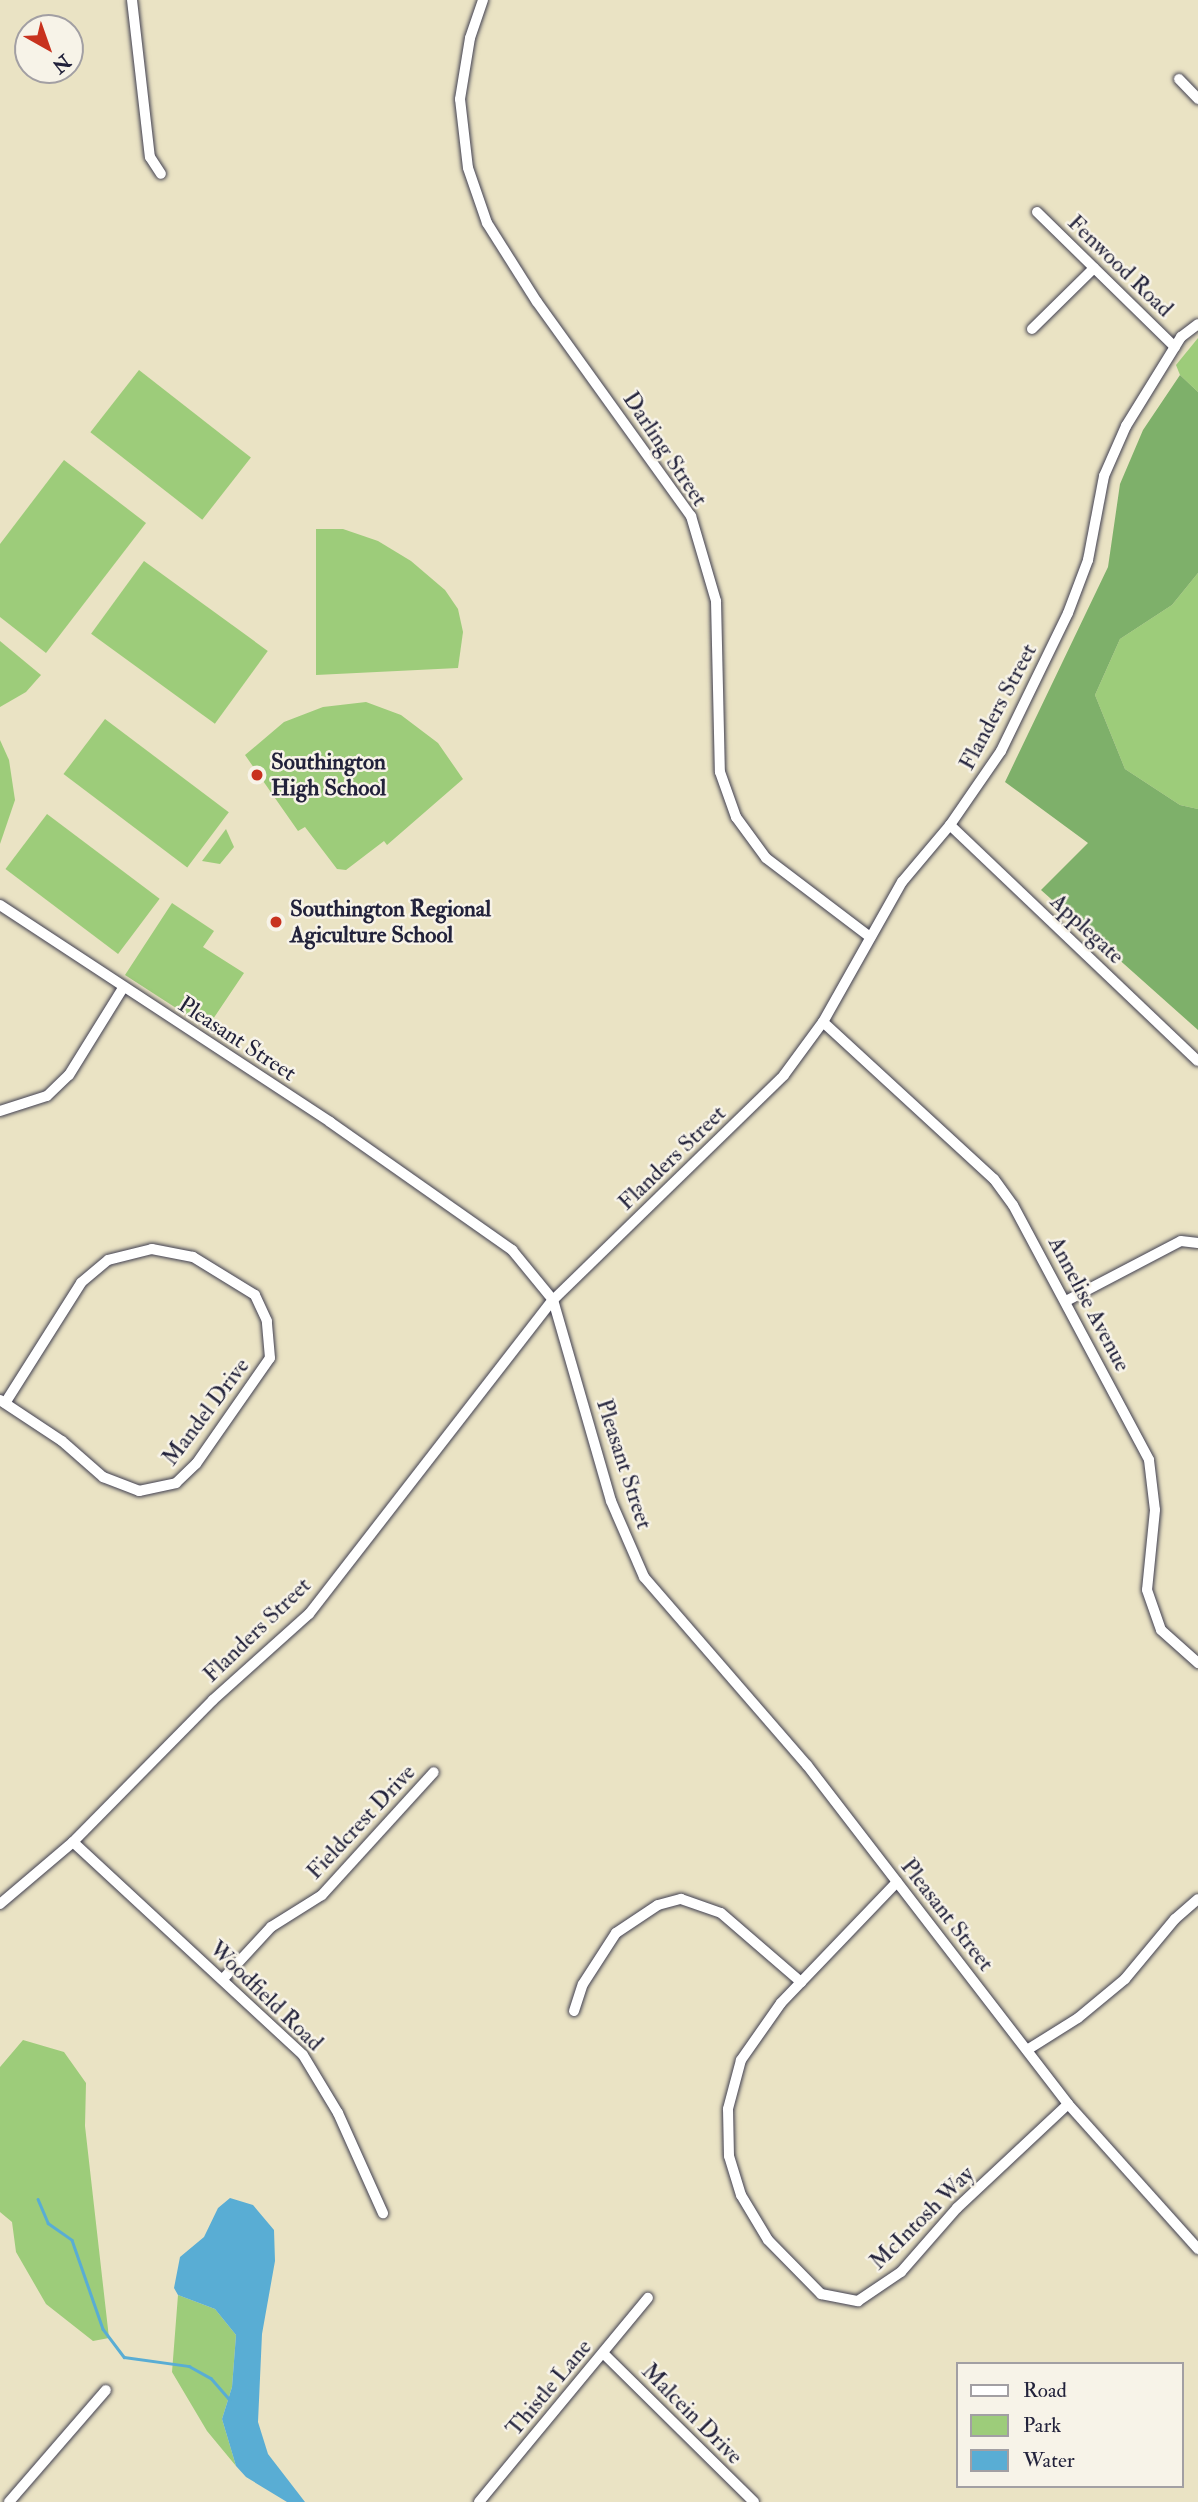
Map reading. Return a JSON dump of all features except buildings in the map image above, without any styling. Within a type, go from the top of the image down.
[{"type":"street","points":[[132,0],[150,157],[161,174]]},
{"type":"street","name":"Darling Street","points":[[483,0],[470,38],[460,99],[468,168],[487,223],[537,302],[691,516],[716,601],[720,772],[736,817],[766,858],[870,936]]},
{"type":"street","points":[[1179,79],[1198,99]]},
{"type":"street","name":"Fenwood Road","points":[[1037,212],[1175,347]]},
{"type":"street","points":[[1032,329],[1094,268]]},
{"type":"street","name":"Flanders Street","points":[[0,1904],[73,1842],[213,1700],[309,1614],[553,1300],[784,1075],[823,1022],[902,882],[950,825],[1001,751],[1068,613],[1088,560],[1104,477],[1126,426],[1175,347],[1198,324]]},
{"type":"street","name":"Applegate","points":[[950,825],[1198,1060]]},
{"type":"street","name":"Pleasant Street","points":[[0,905],[331,1122],[512,1250],[553,1300],[611,1501],[644,1577],[807,1765],[1068,2104],[1198,2249]]},
{"type":"street","points":[[0,1111],[47,1096],[69,1075],[123,988]]},
{"type":"street","name":"Annelise Avenue","points":[[823,1022],[994,1179],[1068,1300],[1149,1460],[1155,1510],[1147,1590],[1161,1630],[1198,1663]]},
{"type":"street","points":[[1068,1300],[1181,1241],[1198,1243]]},
{"type":"street","name":"Mandel Drive","points":[[152,1250],[192,1257],[255,1295],[267,1321],[270,1358],[196,1464],[176,1483],[139,1491],[103,1477],[62,1441],[3,1402],[80,1283],[108,1260],[152,1250]]},
{"type":"street","name":"Fieldcrest Drive","points":[[223,1979],[271,1927],[322,1895],[434,1772]]},
{"type":"street","name":"Woodfield Road","points":[[73,1842],[283,2034],[316,2072],[383,2213]]},
{"type":"street","name":"McIntosh Way","points":[[897,1882],[801,1982],[741,2060],[728,2109],[729,2156],[741,2195],[768,2240],[821,2294],[858,2301],[901,2272],[957,2208],[1068,2104]]},
{"type":"street","points":[[574,2011],[583,1984],[616,1933],[658,1905],[681,1899],[721,1913],[801,1982]]},
{"type":"street","points":[[1027,2050],[1078,2018],[1125,1979],[1175,1919],[1198,1899]]},
{"type":"street","name":"Thistle Lane","points":[[479,2502],[648,2298]]},
{"type":"street","name":"Malcein Drive","points":[[603,2353],[754,2502]]},
{"type":"street","points":[[9,2502],[106,2390]]},
{"type":"green space","points":[[1198,338],[1198,392],[1180,375],[1176,365]]},
{"type":"green space","points":[[139,370],[251,457],[202,520],[90,432]]},
{"type":"green space","points":[[1180,375],[1198,392],[1198,573],[1172,605],[1120,639],[1095,695],[1125,769],[1180,805],[1198,809],[1198,1030],[1041,890],[1088,843],[1005,782],[1108,567],[1120,484],[1143,430]]},
{"type":"green space","points":[[64,460],[146,523],[46,653],[0,617],[0,544]]},
{"type":"green space","points":[[316,529],[343,529],[378,541],[411,561],[445,590],[458,609],[463,632],[458,668],[316,675]]},
{"type":"green space","points":[[144,561],[268,651],[215,724],[91,634]]},
{"type":"green space","points":[[1198,573],[1198,809],[1180,805],[1125,769],[1095,695],[1120,639],[1172,605]]},
{"type":"green space","points":[[0,641],[41,675],[26,692],[0,707]]},
{"type":"green space","points":[[366,702],[401,715],[438,743],[463,779],[387,845],[384,841],[346,870],[337,869],[305,827],[298,831],[245,755],[284,722],[323,707]]},
{"type":"green space","points":[[105,719],[229,812],[187,867],[63,774]]},
{"type":"green space","points":[[0,740],[9,760],[15,800],[0,844]]},
{"type":"green space","points":[[47,814],[160,899],[118,954],[5,869]]},
{"type":"green space","points":[[226,829],[234,847],[220,864],[202,861]]},
{"type":"green space","points":[[172,903],[214,931],[203,947],[244,973],[207,1028],[125,975]]},
{"type":"green space","points":[[23,2040],[64,2052],[86,2083],[85,2126],[109,2338],[93,2341],[46,2304],[16,2252],[12,2222],[0,2212],[0,2067]]},
{"type":"green space","points":[[178,2295],[215,2309],[236,2335],[232,2387],[222,2419],[236,2466],[207,2431],[172,2372]]},
{"type":"water","points":[[230,2198],[253,2205],[274,2230],[275,2261],[262,2334],[258,2422],[268,2454],[305,2502],[287,2502],[246,2477],[236,2466],[222,2419],[232,2387],[236,2335],[215,2309],[178,2295],[174,2288],[180,2257],[204,2237],[218,2208]]},
{"type":"waterway","points":[[38,2199],[48,2223],[72,2240],[103,2329],[124,2357],[189,2366],[211,2378],[229,2399]]},
{"type":"place","name":"Southington High School","points":[[257,775]]},
{"type":"place","name":"Southington Regional Agiculture School","points":[[276,922]]}]
